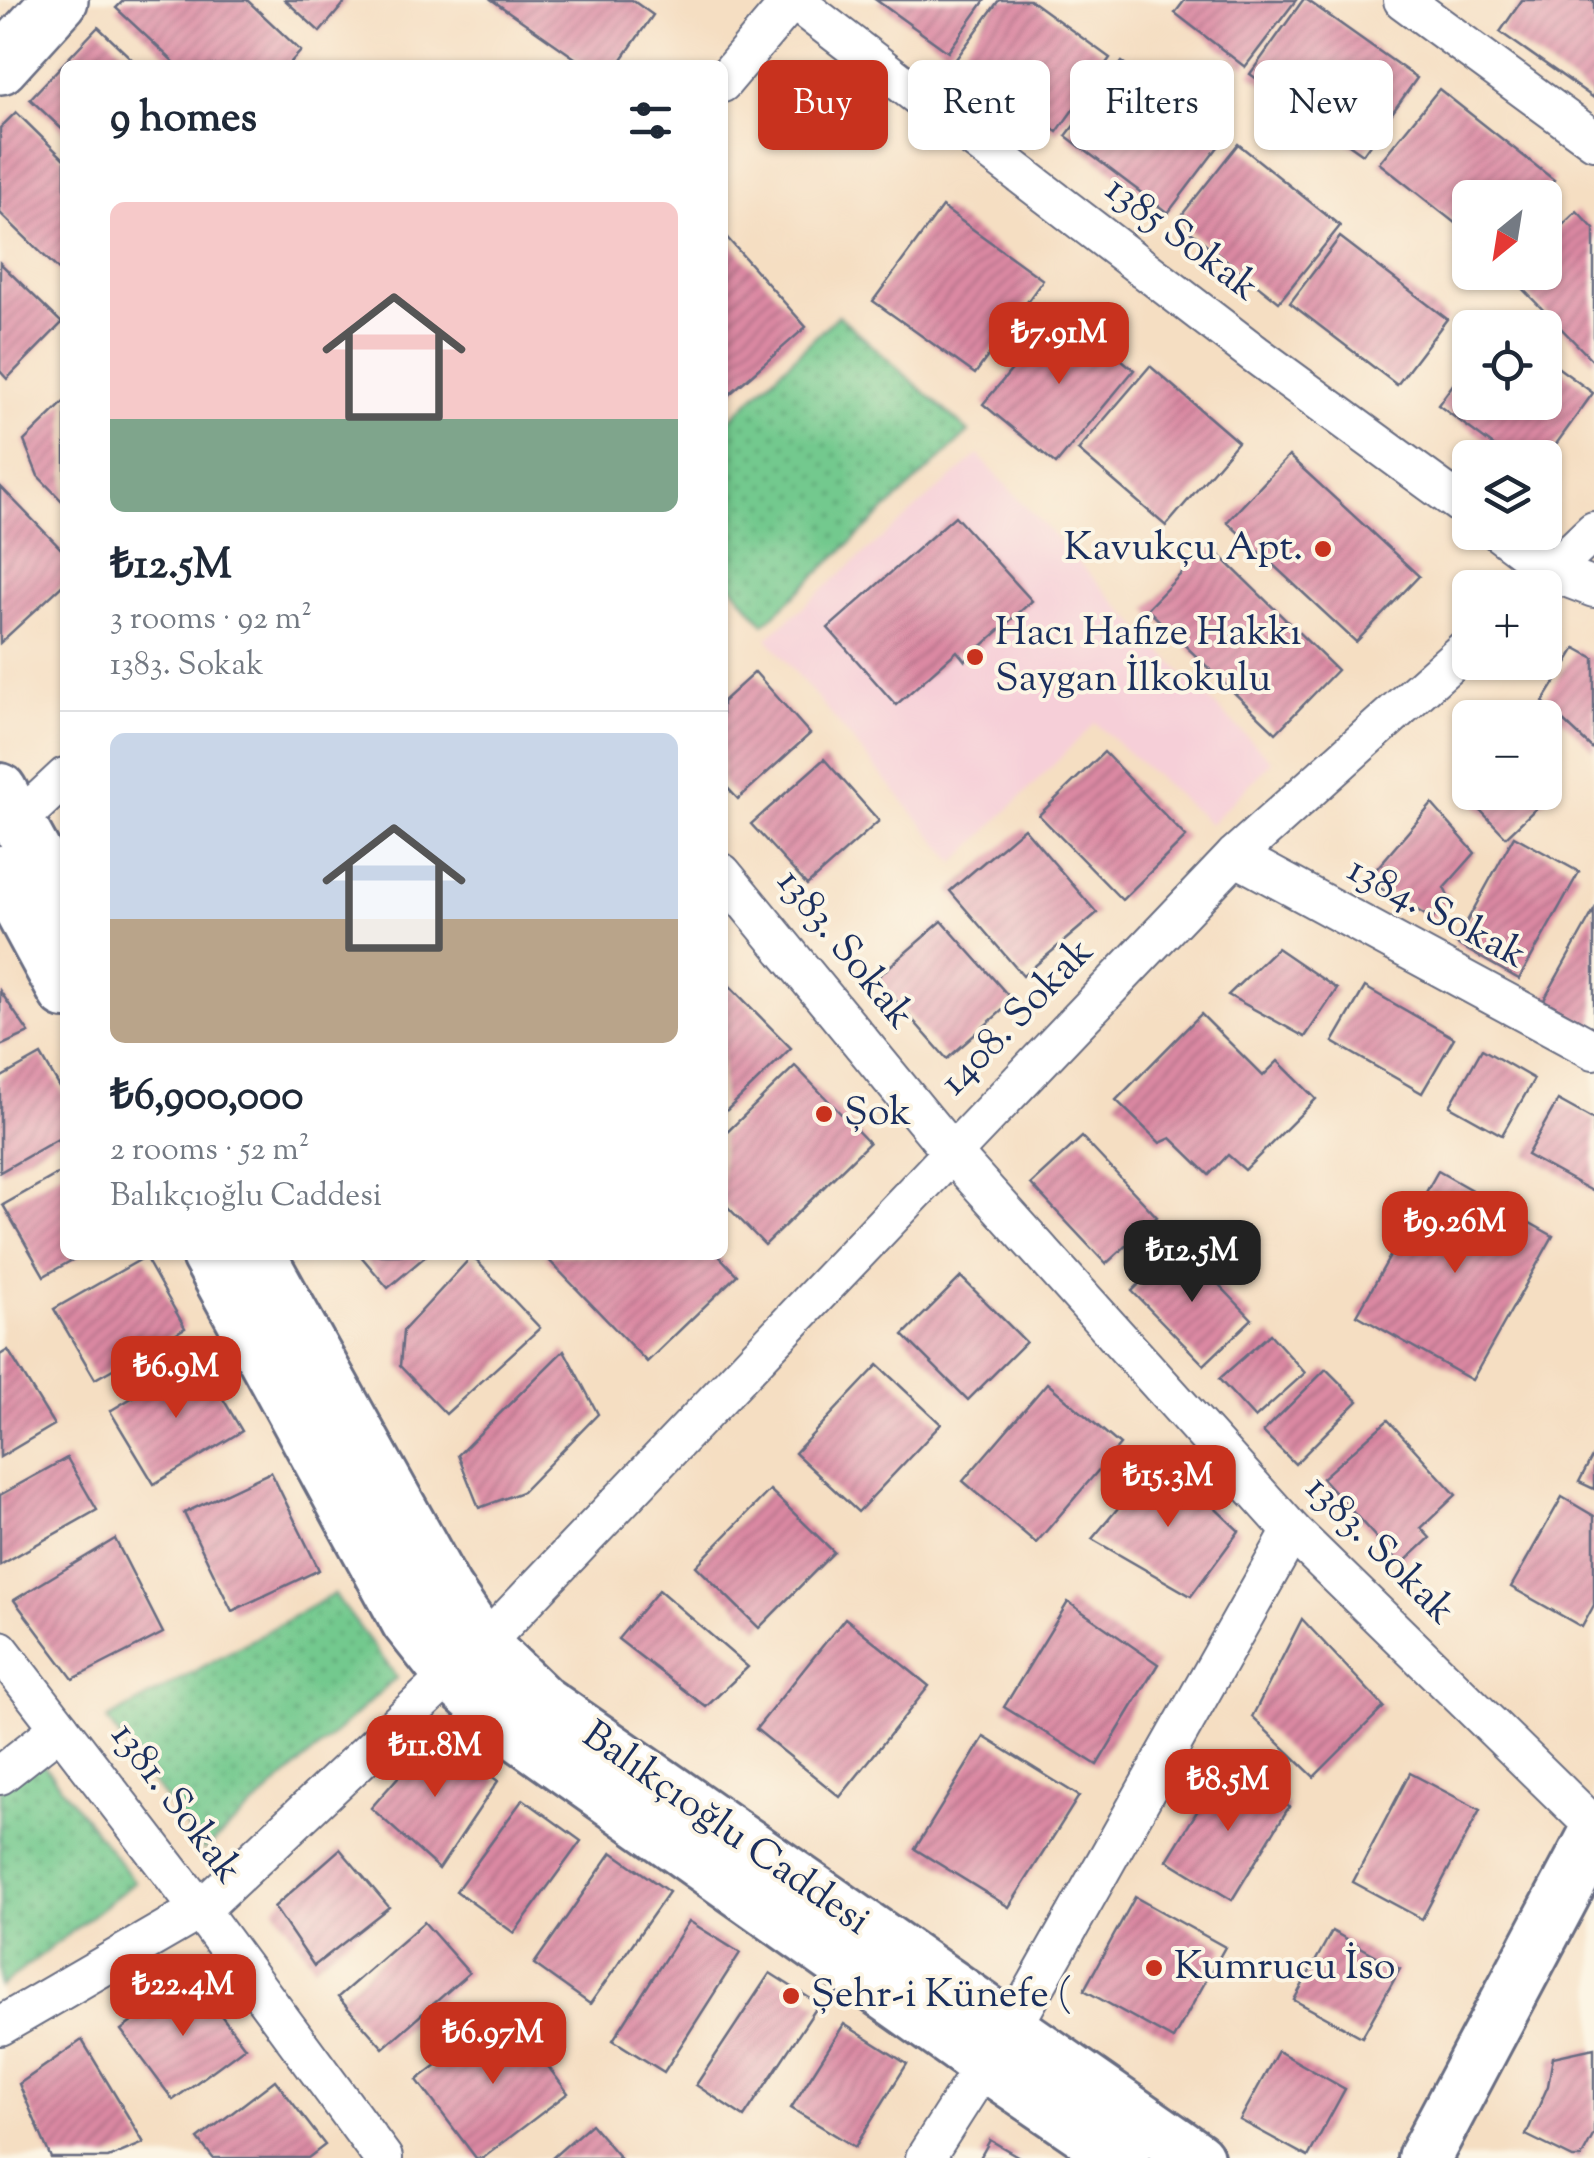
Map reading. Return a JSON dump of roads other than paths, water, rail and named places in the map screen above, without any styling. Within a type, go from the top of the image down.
[{"type":"main road","points":[[0,66],[60,0]]},
{"type":"street","points":[[728,75],[792,0]]},
{"type":"street","name":"1385 Sokak","points":[[792,0],[1452,499]]},
{"type":"street","points":[[1403,0],[1594,140]]},
{"type":"street","points":[[1553,570],[1594,531]]},
{"type":"street","points":[[1515,550],[1534,570]]},
{"type":"street","points":[[1562,583],[1594,588]]},
{"type":"street","name":"1408. Sokak","points":[[0,2026],[200,1910],[467,1660],[1235,856],[1452,661]]},
{"type":"street","points":[[60,780],[8,806],[20,899],[60,982]]},
{"type":"street","name":"1384. Sokak","points":[[1235,856],[1594,1050]]},
{"type":"street","name":"1383. Sokak","points":[[728,880],[952,1154],[1292,1530],[1594,1826]]},
{"type":"street","name":"Balıkçıoğlu Caddesi","points":[[211,1260],[408,1622],[541,1701],[998,2047],[1124,2158]]},
{"type":"street","name":"Balıkçıoğlu Caddesi","points":[[261,1260],[444,1589],[467,1660]]},
{"type":"street","points":[[924,2158],[998,2047],[1292,1530]]},
{"type":"street","name":"1381. Sokak","points":[[0,1650],[200,1910],[383,2158]]},
{"type":"street","points":[[0,1775],[60,1728]]},
{"type":"street","points":[[1424,2158],[1594,1837]]},
{"type":"street","name":"Balıkçıoğlu Caddesi","points":[[998,2047],[1197,2158]]},
{"type":"place","name":"Kavukçu Apt.","points":[[1323,549]]},
{"type":"place","name":"Hacı Hafize Hakkı Saygan İlkokulu","points":[[975,657]]},
{"type":"place","name":"Şok","points":[[824,1114]]},
{"type":"place","name":"Kumrucu İso","points":[[1154,1968]]},
{"type":"place","name":"Şehr-i Künefe (","points":[[791,1996]]}]
